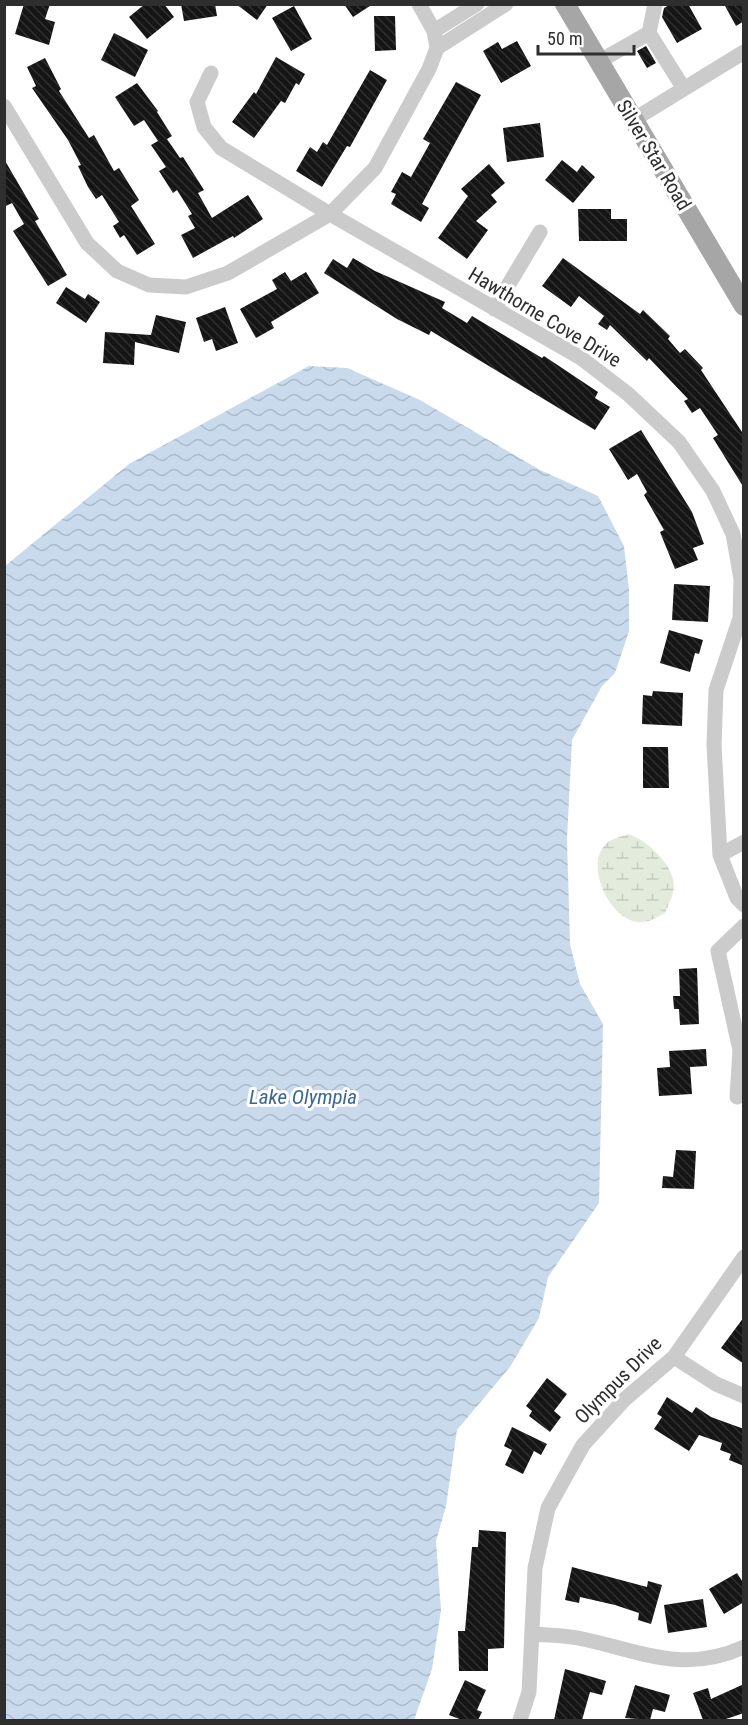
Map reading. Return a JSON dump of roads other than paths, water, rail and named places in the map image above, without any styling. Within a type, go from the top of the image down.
[{"type":"main road","name":"Silver Star Road","points":[[565,4],[743,304]]},
{"type":"street","points":[[4,106],[87,243],[117,271],[149,285],[186,287],[228,273],[330,214],[375,168],[429,69],[437,48],[434,31],[419,4]]},
{"type":"street","points":[[434,31],[477,4]]},
{"type":"street","points":[[437,48],[506,4]]},
{"type":"street","points":[[655,4],[649,33],[684,89]]},
{"type":"street","points":[[598,62],[649,33]]},
{"type":"street","points":[[633,120],[744,52]]},
{"type":"street","name":"Hawthorne Cove Drive","points":[[211,73],[197,102],[204,128],[220,148],[581,358],[628,394],[679,442],[713,491],[733,534],[741,579],[740,618],[716,690],[714,745],[720,855],[737,898],[744,905]]},
{"type":"street","points":[[494,309],[540,232]]},
{"type":"street","points":[[720,855],[744,842]]},
{"type":"street","points":[[737,1097],[740,1050],[718,951],[744,926]]},
{"type":"street","name":"Olympus Drive","points":[[520,1720],[529,1692],[535,1568],[548,1508],[583,1445],[625,1399],[674,1357],[744,1257]]},
{"type":"street","points":[[674,1357],[716,1384],[744,1396]]},
{"type":"street","points":[[532,1634],[577,1637],[624,1651],[675,1661],[723,1656],[744,1647]]},
{"type":"water","name":"Lake Olympia","points":[[309,366],[347,368],[420,400],[540,470],[598,496],[624,546],[629,590],[629,631],[615,673],[602,686],[572,740],[567,839],[570,944],[580,984],[603,1024],[599,1203],[548,1277],[539,1318],[510,1367],[457,1430],[446,1506],[436,1541],[441,1610],[432,1669],[414,1720],[5,1720],[5,566],[129,464]]}]
